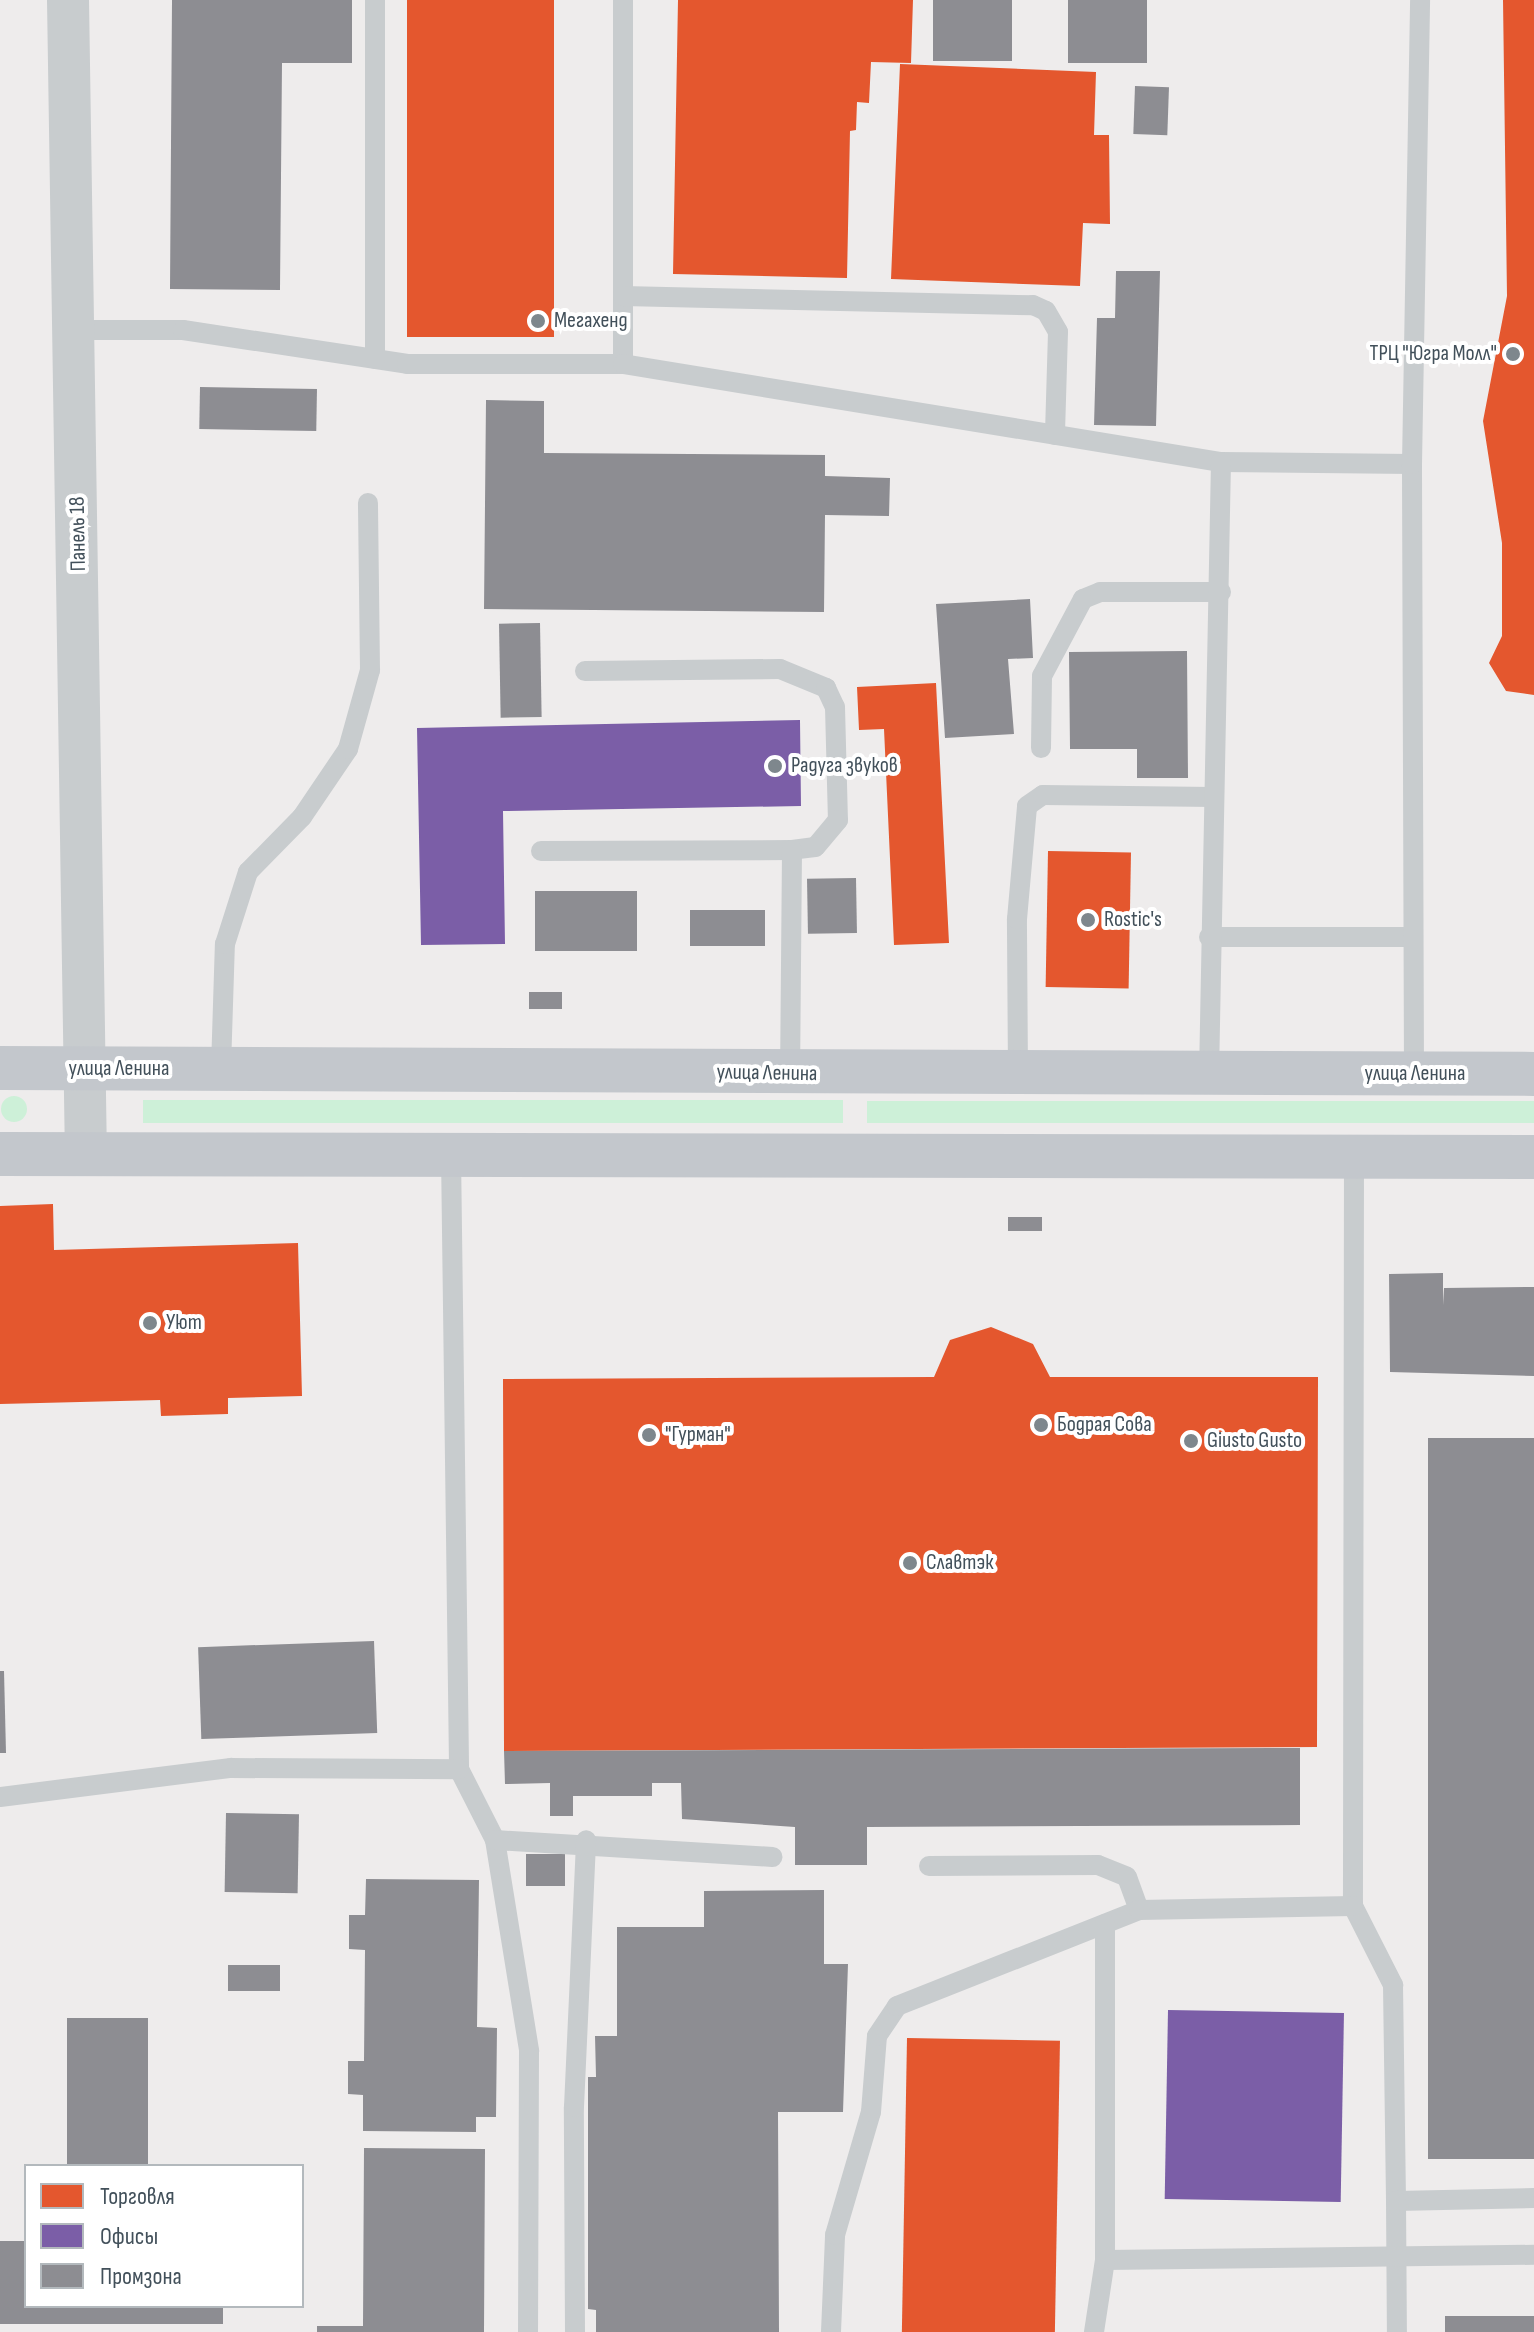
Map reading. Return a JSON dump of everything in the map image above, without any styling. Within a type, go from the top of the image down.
[{"type":"main road","name":"улица Ленина","points":[[0,1068],[1018,1075],[1534,1074]]},
{"type":"main road","points":[[0,1154],[1534,1157]]},
{"type":"street","name":"Панель 18","points":[[68,0],[88,1068],[86,1154]]},
{"type":"lane","points":[[375,0],[375,359]]},
{"type":"lane","points":[[623,0],[623,364]]},
{"type":"lane","points":[[1414,1074],[1412,464],[1420,0]]},
{"type":"lane","points":[[623,296],[1033,305],[1046,311],[1058,332],[1055,435]]},
{"type":"lane","points":[[74,330],[183,330],[375,359],[623,364],[1221,462],[1412,464]]},
{"type":"lane","points":[[1209,1075],[1209,937],[1221,592],[1221,462]]},
{"type":"lane","points":[[221,1068],[225,944],[248,872],[302,817],[348,749],[370,670],[368,503]]},
{"type":"lane","points":[[1041,748],[1042,676],[1083,599],[1100,592],[1221,592]]},
{"type":"lane","points":[[541,851],[792,850],[815,847],[838,820],[835,707],[826,688],[780,669],[585,671]]},
{"type":"lane","points":[[1018,1075],[1017,919],[1027,806],[1043,795],[1214,797]]},
{"type":"lane","points":[[790,1073],[792,850]]},
{"type":"lane","points":[[1209,937],[1413,937]]},
{"type":"lane","points":[[451,1154],[459,1769],[495,1840],[529,2051],[528,2332]]},
{"type":"lane","points":[[1354,1156],[1353,1906],[1393,1985],[1397,2332]]},
{"type":"lane","points":[[0,1797],[231,1768],[459,1769]]},
{"type":"lane","points":[[495,1840],[586,1840],[772,1857]]},
{"type":"lane","points":[[575,2332],[586,1840]]},
{"type":"lane","points":[[929,1866],[1117,1869],[1139,1910]]},
{"type":"lane","points":[[831,2332],[835,2235],[871,2112],[881,2020],[897,2006],[1139,1910],[1353,1906]]},
{"type":"lane","points":[[1094,2332],[1105,2260],[1105,1924]]},
{"type":"lane","points":[[1396,2201],[1534,2198]]},
{"type":"lane","points":[[1105,2260],[1534,2255]]},
{"type":"green space","points":[[14,1096],[23,1100],[27,1109],[23,1118],[14,1122],[5,1118],[1,1109],[5,1100]]},
{"type":"green space","points":[[143,1100],[843,1100],[843,1123],[143,1123]]},
{"type":"green space","points":[[867,1101],[1534,1101],[1534,1123],[867,1123]]},
{"type":"building: Торговля","points":[[407,0],[554,0],[554,337],[407,337]]},
{"type":"building: Торговля","points":[[678,0],[913,0],[911,63],[871,62],[869,103],[857,102],[856,130],[850,131],[847,278],[673,274]]},
{"type":"building: Торговля","name":"ТРЦ \"Югра Молл\"","points":[[1503,0],[1534,0],[1534,695],[1506,691],[1489,663],[1502,636],[1502,543],[1483,421],[1507,296]]},
{"type":"building: Торговля","points":[[900,64],[1096,72],[1094,135],[1109,135],[1110,224],[1083,223],[1080,286],[891,279]]},
{"type":"building: Торговля","points":[[936,683],[949,943],[894,945],[884,729],[859,730],[857,687]]},
{"type":"building: Торговля","name":"Rostic's","points":[[1048,851],[1131,852],[1129,988],[1046,987]]},
{"type":"building: Торговля","name":"Уют","points":[[53,1204],[54,1250],[298,1243],[302,1396],[228,1398],[228,1414],[161,1416],[160,1400],[0,1404],[0,1206]]},
{"type":"building: Торговля","name":"Славтэк","points":[[991,1327],[1033,1344],[1050,1377],[1318,1377],[1317,1747],[504,1751],[503,1379],[934,1377],[950,1340]]},
{"type":"building: Торговля","points":[[907,2038],[1060,2041],[1055,2332],[902,2332]]},
{"type":"building: Офисы","points":[[800,720],[801,806],[503,811],[505,944],[421,945],[417,728]]},
{"type":"building: Офисы","points":[[1168,2010],[1344,2013],[1341,2202],[1165,2199]]},
{"type":"building: Промзона","points":[[172,0],[352,0],[352,63],[282,63],[280,290],[170,289]]},
{"type":"building: Промзона","points":[[933,0],[1012,0],[1012,61],[933,61]]},
{"type":"building: Промзона","points":[[1068,0],[1147,0],[1147,63],[1068,63]]},
{"type":"building: Промзона","points":[[1135,86],[1169,87],[1167,135],[1133,134]]},
{"type":"building: Промзона","points":[[1116,271],[1160,271],[1156,426],[1094,425],[1097,318],[1115,318]]},
{"type":"building: Промзона","points":[[200,387],[317,389],[316,431],[199,429]]},
{"type":"building: Промзона","points":[[486,400],[544,401],[544,453],[825,455],[825,476],[890,478],[889,516],[825,515],[824,612],[484,609]]},
{"type":"building: Промзона","points":[[1030,599],[1033,658],[1008,659],[1014,734],[945,738],[936,604]]},
{"type":"building: Промзона","points":[[540,623],[542,717],[501,718],[499,624]]},
{"type":"building: Промзона","points":[[1187,651],[1188,778],[1137,778],[1137,749],[1070,749],[1069,652]]},
{"type":"building: Промзона","points":[[856,878],[857,933],[808,934],[807,879]]},
{"type":"building: Промзона","points":[[535,891],[637,891],[637,951],[535,951]]},
{"type":"building: Промзона","points":[[690,910],[765,910],[765,946],[690,946]]},
{"type":"building: Промзона","points":[[529,992],[562,992],[562,1009],[529,1009]]},
{"type":"building: Промзона","points":[[1008,1217],[1042,1217],[1042,1231],[1008,1231]]},
{"type":"building: Промзона","points":[[1443,1273],[1443,1305],[1444,1288],[1534,1287],[1534,1376],[1390,1372],[1389,1274]]},
{"type":"building: Промзона","points":[[1428,1438],[1534,1438],[1534,2159],[1428,2159]]},
{"type":"building: Промзона","points":[[374,1641],[377,1733],[201,1739],[198,1647]]},
{"type":"building: Промзона","points":[[0,1671],[4,1671],[6,1753],[0,1753]]},
{"type":"building: Промзона","points":[[1300,1748],[1300,1825],[867,1827],[867,1865],[795,1865],[795,1827],[682,1819],[681,1783],[652,1783],[652,1796],[573,1796],[573,1816],[550,1816],[550,1783],[505,1784],[504,1751]]},
{"type":"building: Промзона","points":[[226,1813],[299,1814],[298,1893],[225,1892]]},
{"type":"building: Промзона","points":[[526,1854],[565,1854],[565,1886],[526,1886]]},
{"type":"building: Промзона","points":[[366,1879],[479,1880],[477,2027],[497,2028],[496,2117],[476,2117],[476,2132],[363,2131],[363,2095],[348,2094],[348,2061],[364,2061],[365,1950],[349,1949],[349,1915],[365,1915]]},
{"type":"building: Промзона","points":[[824,1890],[824,1964],[848,1964],[843,2112],[778,2112],[779,2332],[596,2332],[596,2310],[588,2309],[588,2077],[596,2077],[595,2036],[617,2036],[617,1927],[704,1927],[704,1891]]},
{"type":"building: Промзона","points":[[228,1965],[280,1965],[280,1991],[228,1991]]},
{"type":"building: Промзона","points":[[67,2018],[148,2018],[148,2164],[67,2164]]},
{"type":"building: Промзона","points":[[364,2148],[485,2149],[484,2332],[317,2332],[317,2326],[363,2326]]},
{"type":"building: Промзона","points":[[0,2241],[24,2241],[24,2308],[223,2308],[223,2324],[0,2324]]},
{"type":"building: Промзона","points":[[1445,2316],[1534,2316],[1534,2332],[1445,2332]]},
{"type":"place","name":"Мегахенд","points":[[538,321]]},
{"type":"place","name":"ТРЦ \"Югра Молл\"","points":[[1513,354]]},
{"type":"place","name":"Радуга звуков","points":[[775,766]]},
{"type":"place","name":"Rostic's","points":[[1088,920]]},
{"type":"place","name":"Уют","points":[[150,1323]]},
{"type":"place","name":"Бодрая Сова","points":[[1041,1425]]},
{"type":"place","name":"\"Гурман\"","points":[[649,1435]]},
{"type":"place","name":"Giusto Gusto","points":[[1191,1441]]},
{"type":"place","name":"Славтэк","points":[[910,1563]]}]
